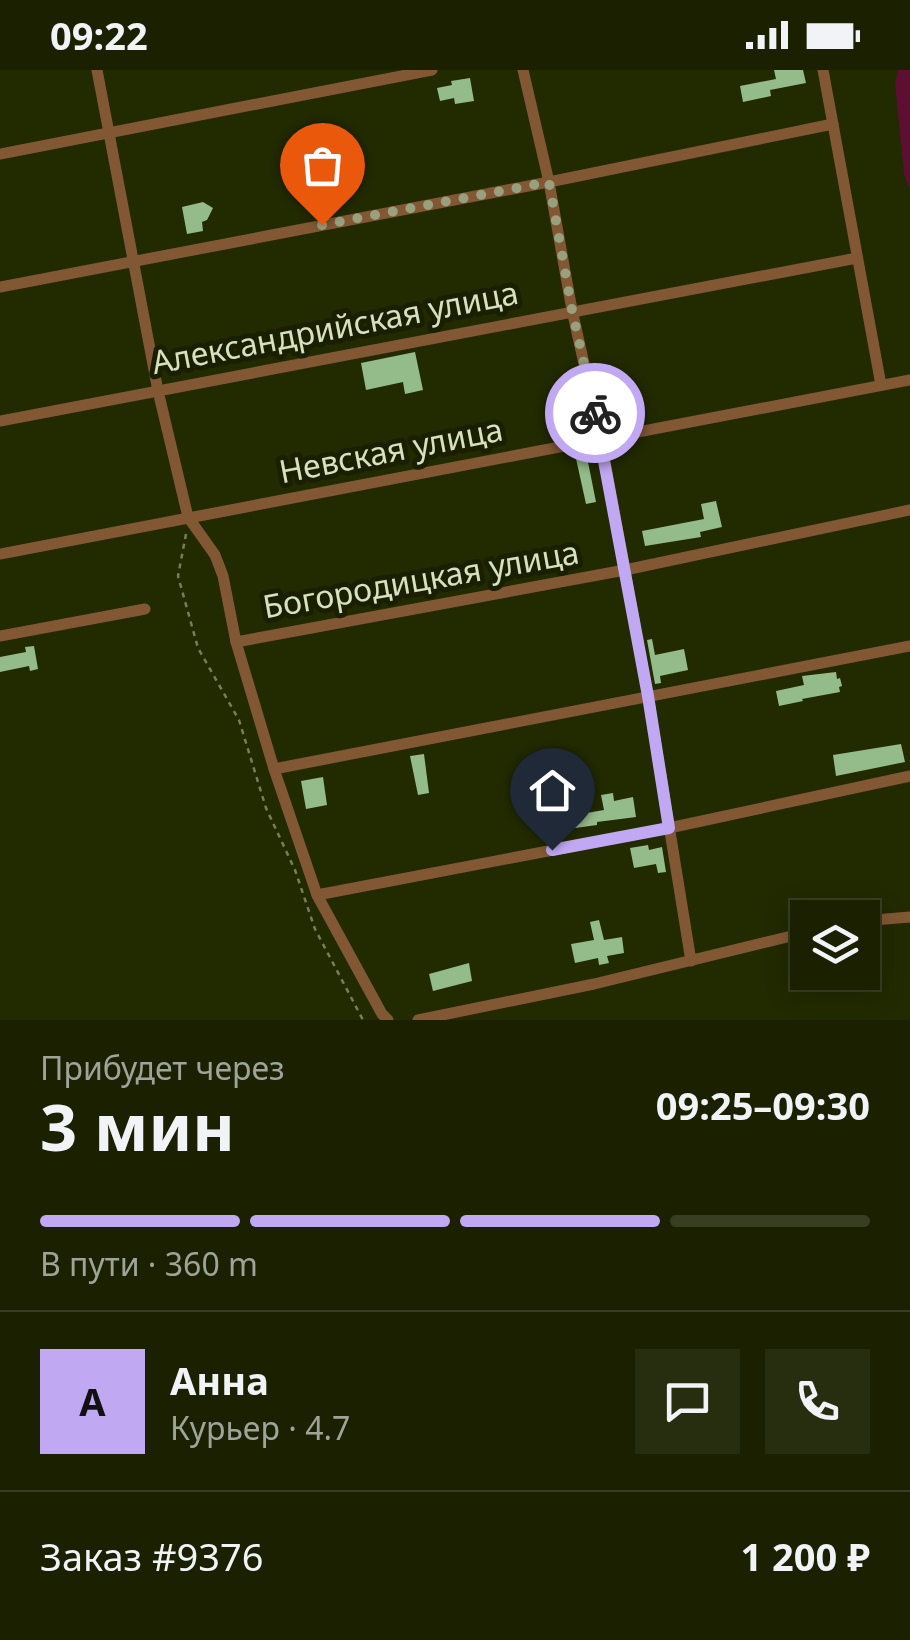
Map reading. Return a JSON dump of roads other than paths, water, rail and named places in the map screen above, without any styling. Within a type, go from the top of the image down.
[{"type":"street","points":[[97,70],[158,391],[188,518],[219,565],[236,642],[317,895],[388,1020]]},
{"type":"street","points":[[0,154],[432,70]]},
{"type":"street","points":[[524,70],[601,440],[691,961]]},
{"type":"street","points":[[822,70],[882,385]]},
{"type":"street","points":[[0,288],[833,124]]},
{"type":"street","name":"Александрийская улица","points":[[0,421],[858,258]]},
{"type":"street","name":"Невская улица","points":[[0,554],[910,380]]},
{"type":"street","name":"Богородицкая улица","points":[[236,642],[625,570],[910,510]]},
{"type":"street","points":[[0,636],[145,609]]},
{"type":"street","points":[[274,769],[910,646]]},
{"type":"street","points":[[317,895],[669,828],[910,776]]},
{"type":"street","points":[[880,920],[910,917]]},
{"type":"street","points":[[420,1020],[594,984],[790,936]]}]
